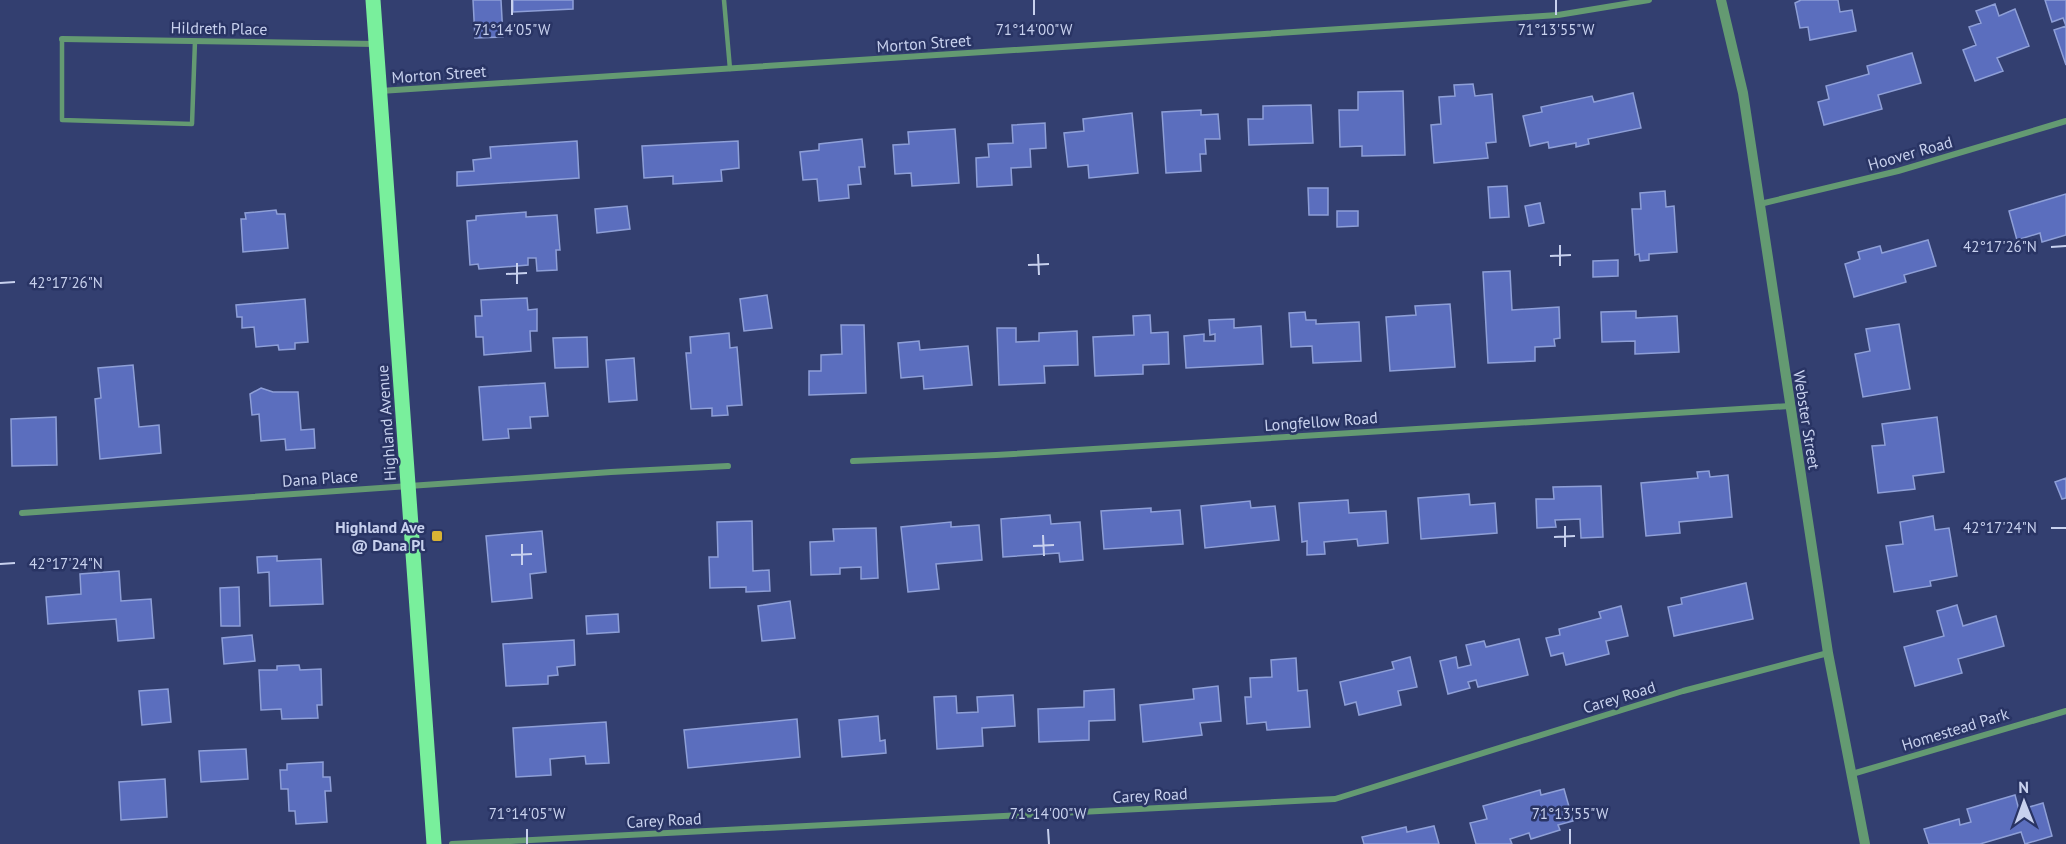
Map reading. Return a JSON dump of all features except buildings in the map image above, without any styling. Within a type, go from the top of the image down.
[{"type":"main road","name":"Highland Avenue","points":[[373,0],[434,844]]},
{"type":"street","name":"Morton Street","points":[[379,92],[1558,15],[1649,0]]},
{"type":"street","name":"Webster Street","points":[[1720,0],[1743,93],[1828,653],[1865,844]]},
{"type":"street","name":"Hildreth Place","points":[[62,39],[376,44]]},
{"type":"street","name":"Hoover Road","points":[[1760,204],[1898,171],[2066,121]]},
{"type":"street","name":"Longfellow Road","points":[[853,461],[1790,406]]},
{"type":"street","name":"Dana Place","points":[[22,513],[728,466]]},
{"type":"street","name":"Carey Road","points":[[452,844],[1335,799],[1683,691],[1828,653]]},
{"type":"street","name":"Homestead Park","points":[[1852,774],[2066,711]]},
{"type":"lane","points":[[724,0],[730,69]]},
{"type":"lane","points":[[62,39],[62,120],[192,124],[195,41]]},
{"type":"place","name":"Highland Ave @ Dana Pl","points":[[437,536]]}]
